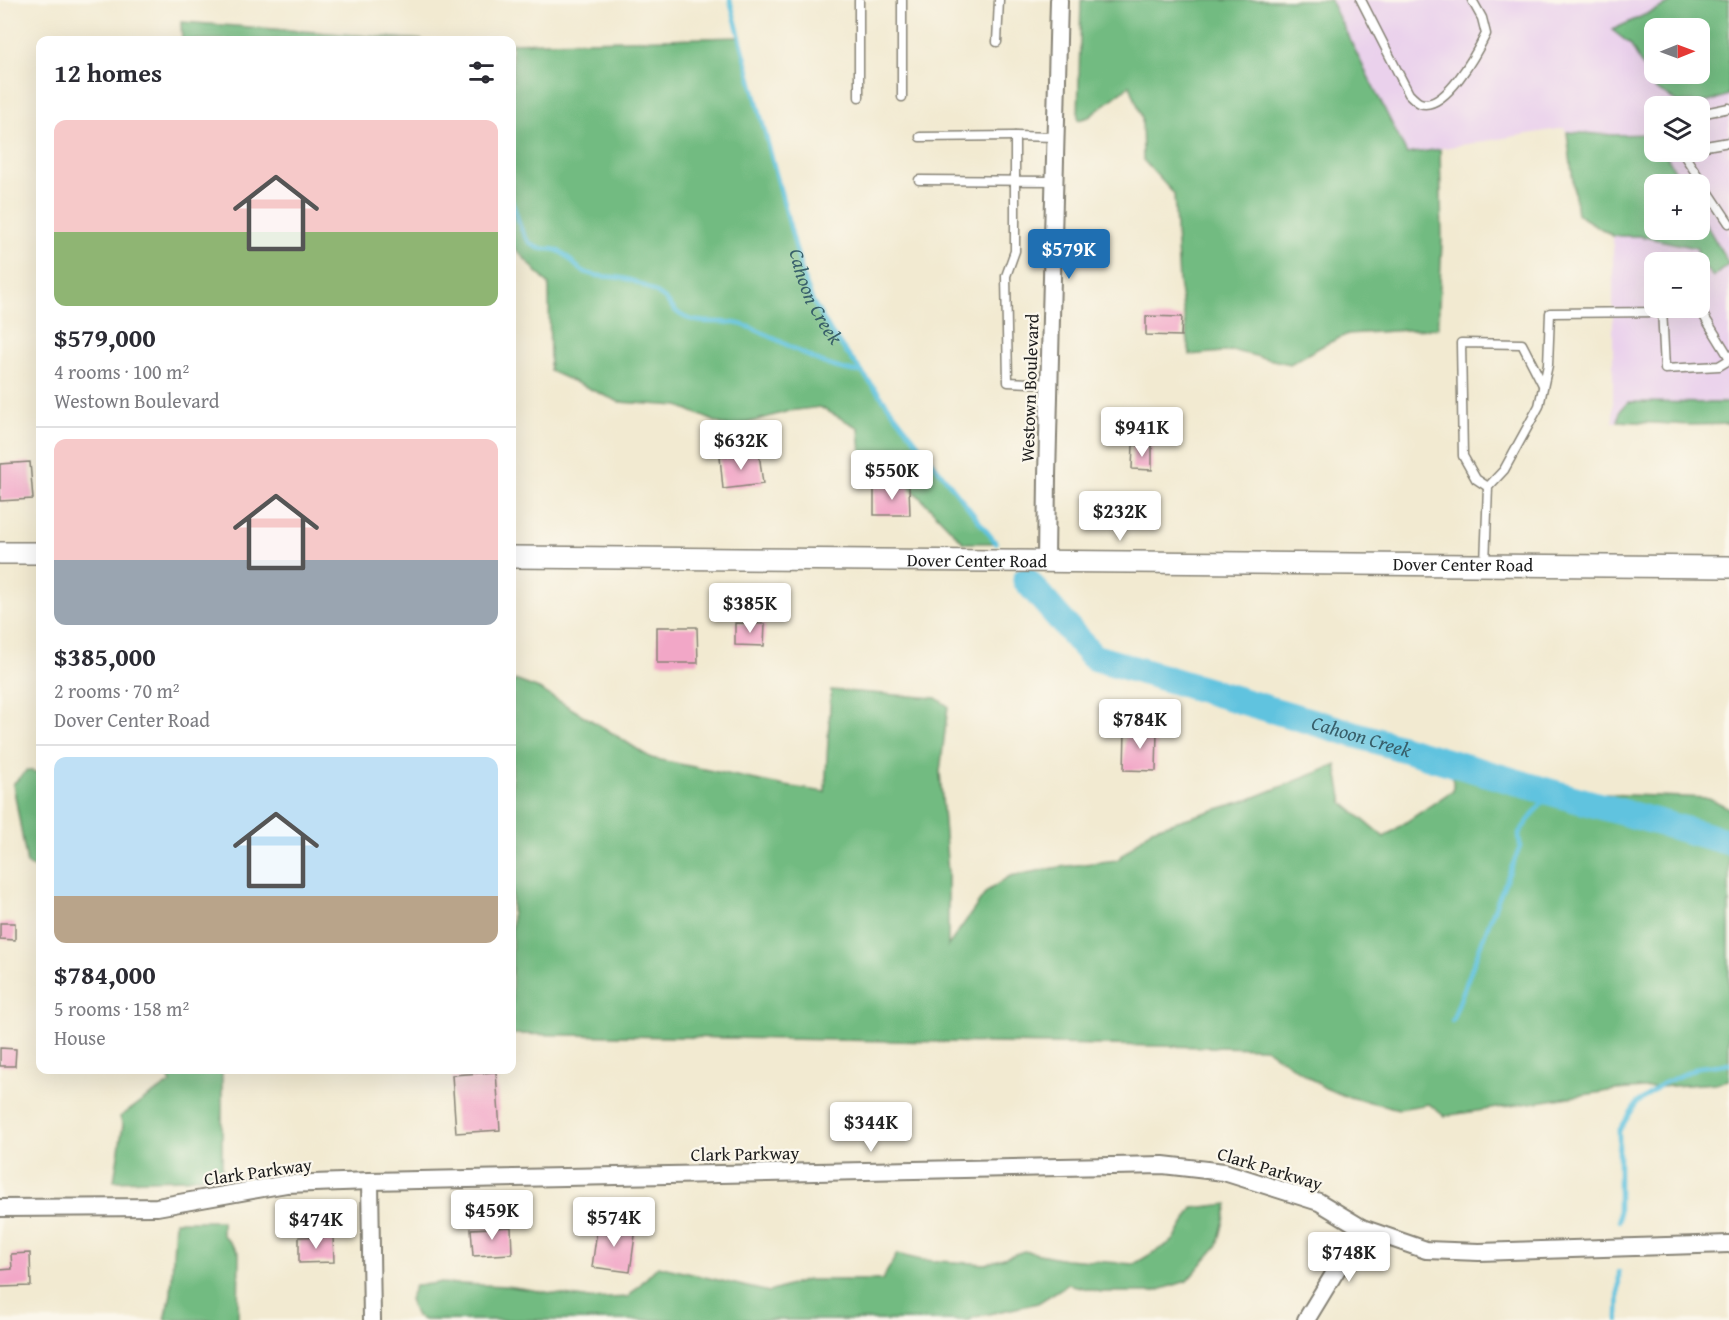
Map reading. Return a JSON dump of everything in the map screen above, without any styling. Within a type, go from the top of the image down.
[{"type":"street","name":"Westown Boulevard","points":[[1046,561],[1059,0]]},
{"type":"street","points":[[0,553],[36,554]]},
{"type":"street","name":"Dover Center Road","points":[[516,557],[1729,567]]},
{"type":"street","name":"Clark Parkway","points":[[0,1208],[157,1207],[286,1184],[1163,1165],[1224,1172],[1319,1202],[1362,1228],[1426,1250],[1479,1252],[1729,1244]]},
{"type":"street","points":[[370,1181],[372,1320]]},
{"type":"street","points":[[1306,1320],[1362,1228]]},
{"type":"lane","points":[[859,0],[859,97]]},
{"type":"lane","points":[[902,0],[903,97]]},
{"type":"lane","points":[[997,42],[999,0]]},
{"type":"lane","points":[[1361,0],[1409,94],[1420,103],[1433,104],[1447,94],[1486,34],[1482,18],[1473,0]]},
{"type":"lane","points":[[1710,112],[1729,108]]},
{"type":"lane","points":[[1015,136],[1015,251],[1006,276],[1008,382],[1050,384]]},
{"type":"lane","points":[[920,137],[1056,137]]},
{"type":"lane","points":[[1710,145],[1729,142]]},
{"type":"lane","points":[[1689,162],[1729,223]]},
{"type":"lane","points":[[919,180],[1055,181]]},
{"type":"lane","points":[[1485,564],[1488,487],[1504,470],[1539,406],[1548,365],[1550,313],[1644,310]]},
{"type":"lane","points":[[1662,318],[1665,369],[1719,366],[1729,358],[1705,318]]},
{"type":"lane","points":[[1488,487],[1476,479],[1463,456],[1461,343],[1522,344],[1543,385]]},
{"type":"shaded area","points":[[1330,0],[1729,0],[1729,417],[1613,422],[1613,236],[1577,214],[1567,132],[1564,128],[1407,154]]},
{"type":"green space","points":[[1081,0],[1330,0],[1407,154],[1440,149],[1442,240],[1438,328],[1348,334],[1290,364],[1234,351],[1190,355],[1179,282],[1174,194],[1143,160],[1142,118],[1130,85],[1089,117],[1078,120]]},
{"type":"green space","points":[[1677,0],[1729,0],[1729,95],[1710,102],[1710,96],[1667,96],[1655,89],[1652,84],[1710,84],[1710,18],[1644,18],[1644,69],[1630,44],[1612,30]]},
{"type":"green space","points":[[181,22],[369,36],[182,36]]},
{"type":"green space","points":[[740,37],[801,272],[812,300],[832,334],[996,543],[964,543],[909,486],[863,480],[859,428],[820,407],[789,411],[730,428],[679,406],[619,402],[550,371],[549,285],[516,249],[516,43]]},
{"type":"green space","points":[[1567,132],[1644,134],[1644,162],[1670,162],[1677,174],[1644,174],[1644,237],[1613,236],[1577,214]]},
{"type":"green space","points":[[1710,231],[1729,264],[1713,277],[1710,273],[1710,252],[1697,252],[1697,248],[1658,240],[1710,240]]},
{"type":"green space","points":[[1628,402],[1729,403],[1729,424],[1690,425],[1618,421],[1620,411]]},
{"type":"green space","points":[[516,680],[539,689],[651,758],[825,792],[831,690],[936,698],[948,706],[940,772],[948,873],[948,946],[987,891],[1010,876],[1117,860],[1152,829],[1250,799],[1336,765],[1343,803],[1384,837],[1453,790],[1453,763],[1550,792],[1709,798],[1729,808],[1729,1080],[1716,1083],[1616,1090],[1444,1116],[1429,1104],[1399,1109],[1345,1096],[1325,1088],[1265,1048],[516,1034]]},
{"type":"green space","points":[[27,770],[36,772],[36,869],[27,864],[13,784]]},
{"type":"green space","points":[[166,1074],[222,1074],[222,1174],[186,1179],[114,1181],[123,1125],[120,1117],[171,1083]]},
{"type":"green space","points":[[1228,1204],[1218,1245],[1187,1281],[1153,1292],[1101,1292],[1068,1284],[1038,1303],[969,1320],[424,1320],[416,1317],[409,1299],[415,1286],[437,1283],[507,1286],[590,1299],[628,1297],[658,1266],[769,1292],[807,1280],[882,1280],[897,1254],[921,1260],[986,1264],[1024,1251],[1065,1259],[1134,1264],[1173,1241],[1193,1208]]},
{"type":"green space","points":[[175,1221],[222,1221],[222,1234],[239,1253],[238,1320],[165,1320],[171,1294]]},
{"type":"building","points":[[1146,316],[1182,317],[1181,336],[1146,335]]},
{"type":"building","points":[[1133,445],[1152,446],[1152,470],[1132,469]]},
{"type":"building","points":[[759,453],[763,484],[723,489],[720,457]]},
{"type":"building","points":[[30,462],[33,499],[0,501],[0,464]]},
{"type":"building","points":[[874,486],[909,486],[910,515],[874,515]]},
{"type":"building","points":[[735,623],[765,624],[764,646],[735,645]]},
{"type":"building","points":[[657,627],[697,627],[698,663],[657,663]]},
{"type":"building","points":[[1125,730],[1157,731],[1156,771],[1124,770]]},
{"type":"building","points":[[0,923],[15,923],[15,940],[0,939]]},
{"type":"building","points":[[0,1048],[16,1049],[15,1066],[0,1066]]},
{"type":"building","points":[[496,1074],[500,1130],[456,1133],[452,1075]]},
{"type":"building","points":[[598,1223],[636,1228],[630,1272],[592,1267]]},
{"type":"building","points":[[511,1227],[512,1254],[473,1256],[471,1229]]},
{"type":"building","points":[[333,1236],[334,1262],[299,1263],[299,1237]]},
{"type":"building","points":[[30,1253],[31,1286],[0,1287],[0,1270],[12,1269],[11,1254]]},
{"type":"waterway","name":"Cahoon Creek","points":[[730,0],[802,272],[812,300],[832,334],[996,543]]},
{"type":"waterway","points":[[516,214],[526,239],[533,246],[560,251],[577,267],[592,275],[626,279],[637,283],[661,296],[676,312],[688,319],[743,325],[829,365],[861,372]]},
{"type":"waterway","name":"Cahoon Creek","points":[[1026,580],[1093,657],[1550,792],[1729,842]]},
{"type":"waterway","points":[[1452,1021],[1520,847],[1519,833],[1550,792]]},
{"type":"waterway","points":[[1619,1221],[1619,1131],[1636,1104],[1662,1084],[1699,1067],[1729,1064]]},
{"type":"waterway","points":[[1618,1320],[1619,1272]]}]
